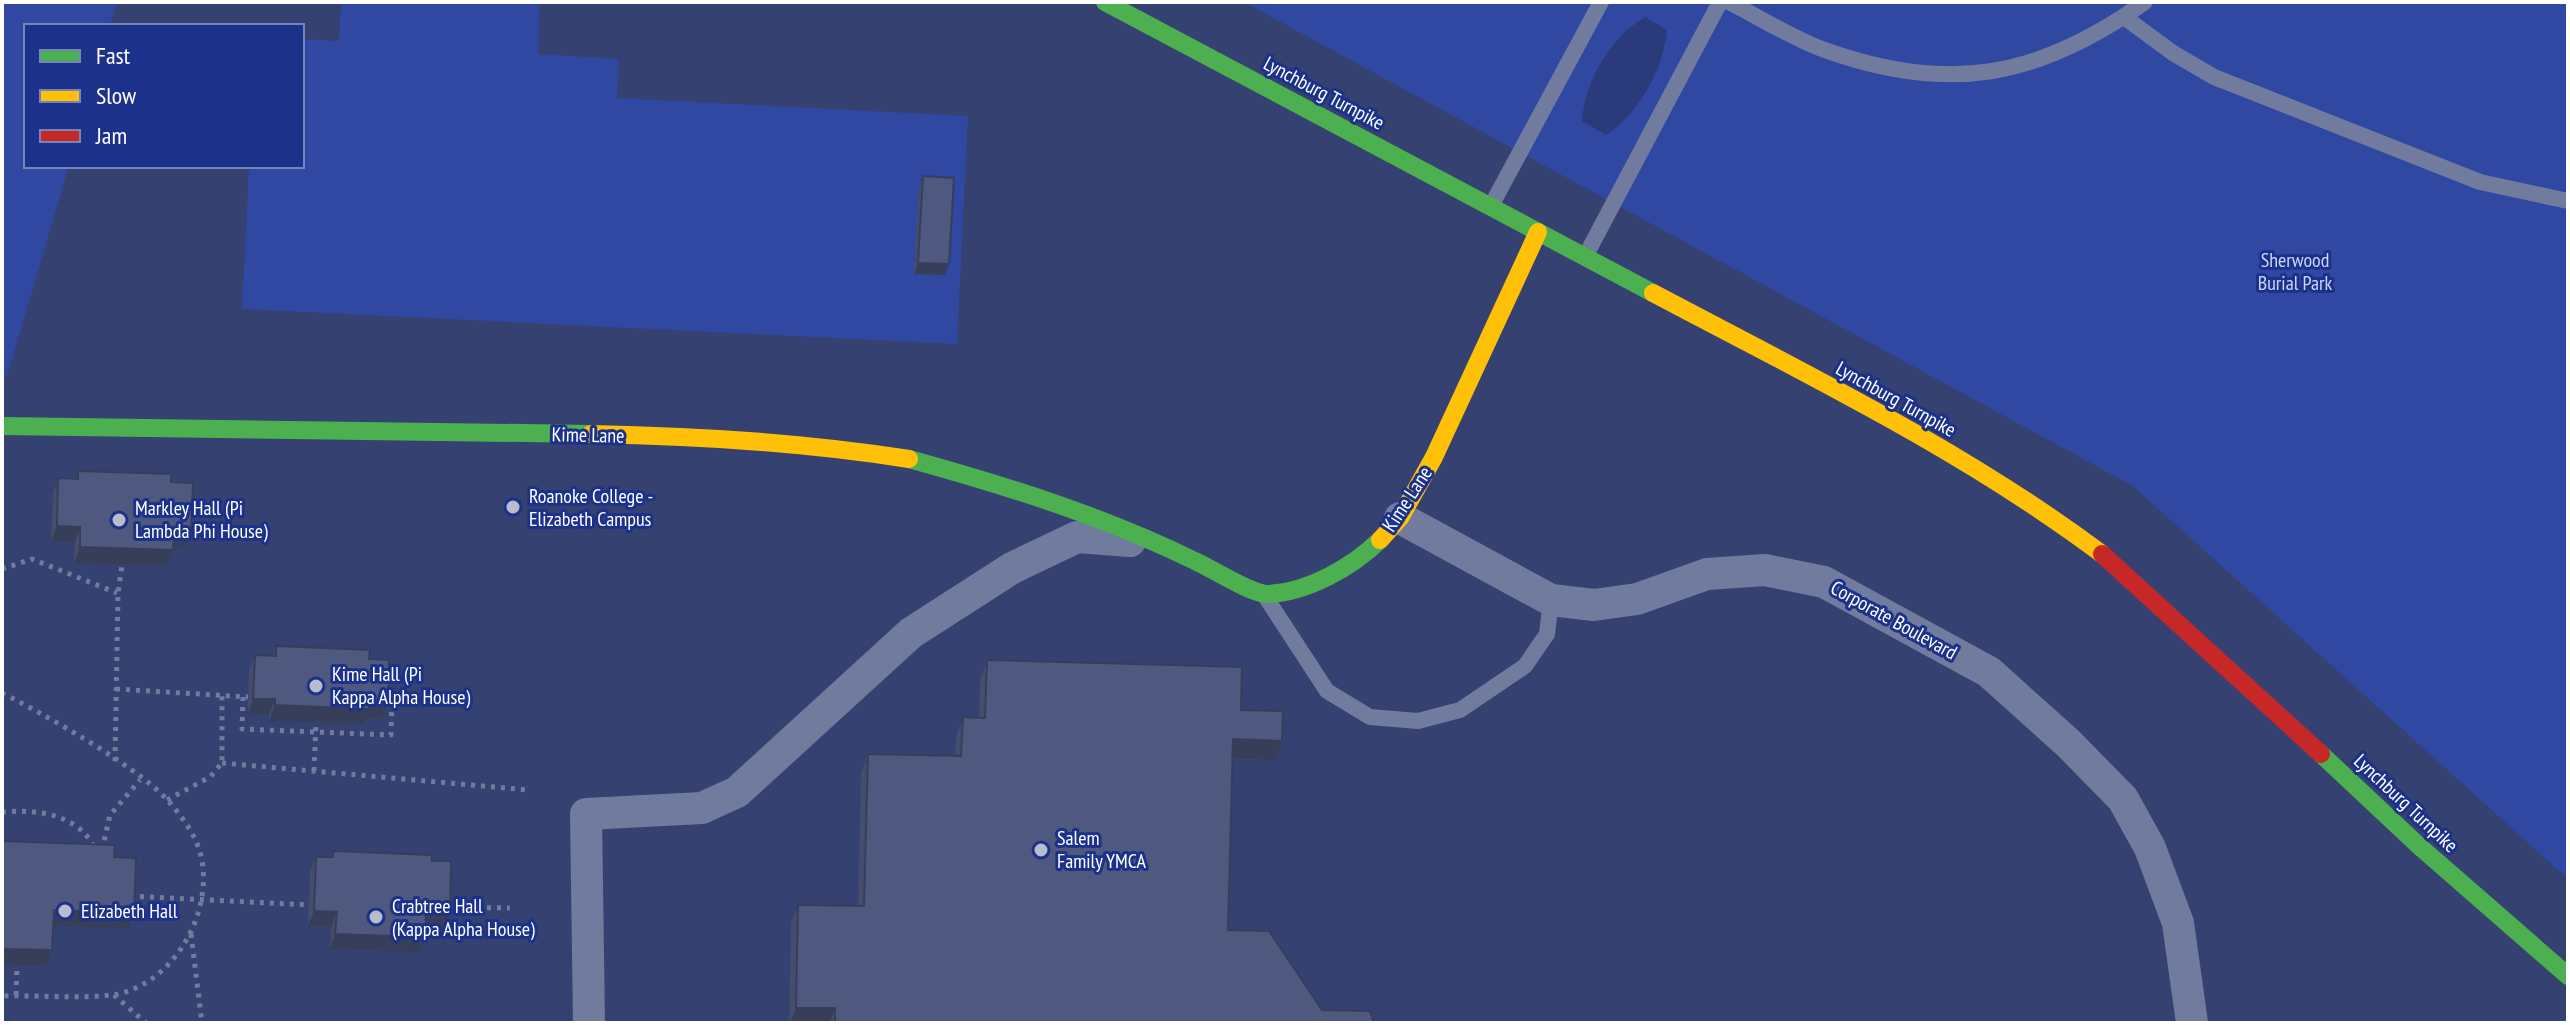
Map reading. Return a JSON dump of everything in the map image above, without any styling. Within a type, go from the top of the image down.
[{"type":"street","name":"Lynchburg Turnpike","points":[[1105,2],[1879,413],[2014,491],[2101,553],[2419,846],[2568,976]]},
{"type":"street","name":"Kime Lane","points":[[2,426],[704,436],[821,445],[909,459],[1042,496],[1159,543],[1264,594],[1305,586],[1336,572],[1377,543],[1400,518],[1434,457],[1538,232]]},
{"type":"street","name":"Corporate Boulevard","points":[[1400,518],[1551,600],[1594,605],[1637,599],[1707,574],[1765,570],[1824,582],[1989,672],[2123,799],[2150,848],[2178,923],[2192,1023]]},
{"type":"street","name":"Kime Lane","points":[[589,1023],[586,814],[702,808],[737,792],[911,633],[1012,568],[1077,537],[1159,543]]},
{"type":"lane","points":[[1490,207],[1601,2]]},
{"type":"lane","points":[[1585,258],[1720,2]]},
{"type":"lane","points":[[1729,2],[1819,48],[1877,66],[1922,73],[1978,73],[2030,64],[2076,47],[2145,2]]},
{"type":"lane","points":[[2124,17],[2173,53],[2214,77],[2480,182],[2568,201]]},
{"type":"lane","points":[[1264,594],[1327,691],[1370,717],[1418,721],[1460,710],[1525,666],[1547,634],[1551,600]]},
{"type":"path","points":[[2,569],[32,559],[118,593]]},
{"type":"path","points":[[115,761],[118,593],[122,565]]},
{"type":"path","points":[[116,689],[246,697],[242,729],[391,735],[392,699],[383,699]]},
{"type":"path","points":[[2,693],[115,761],[167,800],[189,828],[202,861],[201,898],[190,933],[171,962],[148,982],[114,995],[2,996]]},
{"type":"path","points":[[167,800],[210,777],[222,763],[222,696]]},
{"type":"path","points":[[314,771],[316,723]]},
{"type":"path","points":[[222,763],[528,790]]},
{"type":"path","points":[[2,812],[42,811],[63,820],[87,832],[100,860],[110,815],[140,780]]},
{"type":"path","points":[[129,895],[309,905]]},
{"type":"path","points":[[444,907],[510,908]]},
{"type":"path","points":[[190,933],[202,1023]]},
{"type":"path","points":[[16,995],[17,965]]},
{"type":"path","points":[[114,995],[146,1023]]},
{"type":"green space","points":[[2,2],[117,2],[111,24],[24,24],[24,168],[68,168],[7,376],[2,374]]},
{"type":"green space","points":[[341,2],[540,2],[538,54],[619,59],[617,98],[968,116],[957,344],[242,309],[249,168],[304,168],[304,39],[339,41]]},
{"type":"green space","name":"Sherwood Burial Park","points":[[1244,2],[2568,2],[2568,879],[2133,486]]},
{"type":"shaded area","points":[[1645,17],[1667,30],[1665,45],[1655,75],[1639,102],[1606,135],[1582,121],[1588,90],[1610,48]]},
{"type":"building","points":[[923,176],[954,178],[949,264],[918,263]]},
{"type":"building","name":"Markley Hall (Pi Lambda Phi House)","points":[[78,471],[171,474],[171,482],[193,483],[191,531],[174,530],[173,550],[80,547],[80,527],[57,526],[58,478],[78,479]]},
{"type":"building","name":"Kime Hall (Pi Kappa Alpha House)","points":[[276,646],[370,650],[369,659],[389,660],[388,703],[369,703],[369,709],[275,705],[275,699],[253,699],[255,655],[276,656]]},
{"type":"building","name":"Salem Family YMCA","points":[[987,660],[1242,667],[1241,710],[1283,711],[1282,741],[1233,739],[1228,930],[1269,931],[1322,1010],[1370,1011],[1374,1023],[835,1023],[835,1008],[796,1008],[798,905],[864,906],[868,754],[961,756],[963,717],[985,718]]},
{"type":"building","name":"Elizabeth Hall","points":[[2,841],[115,845],[114,857],[136,858],[134,913],[54,910],[52,950],[2,949]]},
{"type":"building","name":"Crabtree Hall (Kappa Alpha House)","points":[[333,851],[432,855],[432,861],[451,861],[450,915],[426,914],[425,937],[335,934],[337,912],[314,911],[316,857],[333,857]]},
{"type":"traffic: fast","points":[[1105,2],[1653,293]]},
{"type":"traffic: fast","points":[[2,426],[591,434]]},
{"type":"traffic: fast","points":[[909,459],[1090,516],[1202,564],[1260,593],[1282,592],[1313,584],[1356,560],[1380,540]]},
{"type":"traffic: fast","points":[[2321,754],[2419,846],[2568,976]]},
{"type":"traffic: slow","points":[[1380,540],[1400,518],[1434,457],[1538,232]]},
{"type":"traffic: slow","points":[[1653,293],[1939,447],[2049,516],[2102,554]]},
{"type":"traffic: slow","points":[[591,434],[750,441],[909,459]]},
{"type":"traffic: jam","points":[[2102,554],[2321,754]]},
{"type":"place","name":"Roanoke College - Elizabeth Campus","points":[[513,507]]},
{"type":"place","name":"Markley Hall (Pi Lambda Phi House)","points":[[119,520]]},
{"type":"place","name":"Kime Hall (Pi Kappa Alpha House)","points":[[316,686]]},
{"type":"place","name":"Salem Family YMCA","points":[[1041,850]]},
{"type":"place","name":"Elizabeth Hall","points":[[65,911]]},
{"type":"place","name":"Crabtree Hall (Kappa Alpha House)","points":[[376,917]]}]
